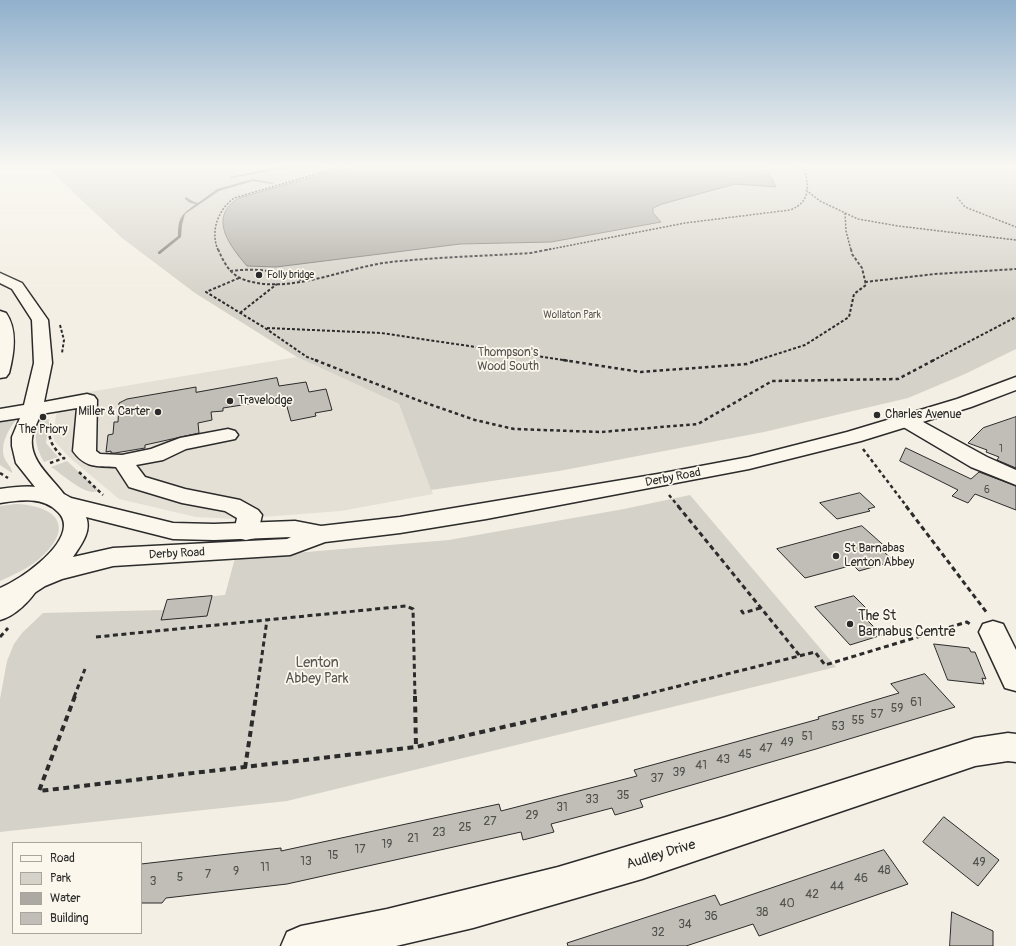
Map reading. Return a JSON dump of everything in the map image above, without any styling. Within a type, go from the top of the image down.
[{"type":"main road","points":[[0,277],[17,286],[15,317],[0,373]]},
{"type":"main road","points":[[0,610],[60,555],[72,540],[76,527],[74,516],[27,464],[22,446],[22,437],[33,409],[44,363],[40,320],[15,317]]},
{"type":"main road","name":"Derby Road","points":[[29,585],[55,571],[92,560],[113,557],[290,547],[321,534],[486,511],[658,481],[806,450],[964,403],[1016,383]]},
{"type":"main road","points":[[0,415],[87,400],[84,450],[88,456],[94,460],[122,461],[155,455],[172,449],[180,444],[228,435]]},
{"type":"main road","points":[[907,421],[979,462],[1016,478]]},
{"type":"main road","points":[[122,461],[137,482],[182,496],[232,505],[250,515],[246,532]]},
{"type":"main road","name":"Derby Road","points":[[0,496],[31,493],[141,524],[173,531],[246,532],[295,529],[321,534]]},
{"type":"main road","points":[[0,598],[29,585]]},
{"type":"main road","points":[[992,630],[1016,680]]},
{"type":"main road","name":"Audley Drive","points":[[301,946],[464,910],[666,855],[976,752],[1008,747],[1016,748]]},
{"type":"path","points":[[221,209],[217,218],[215,241],[232,274],[239,278],[278,284],[302,281],[390,262],[531,253],[685,223],[795,209]]},
{"type":"path","points":[[837,209],[858,219],[898,226],[1016,240]]},
{"type":"path","points":[[970,209],[1016,227]]},
{"type":"path","points":[[265,328],[381,333],[641,372],[747,364],[804,345],[849,317],[854,294],[866,285],[862,268],[852,254],[846,230],[845,213]]},
{"type":"path","points":[[230,271],[250,268],[284,272],[302,281]]},
{"type":"path","points":[[865,282],[935,274],[1016,269]]},
{"type":"path","points":[[239,278],[206,292],[265,328],[307,357],[342,372],[475,420],[514,428],[601,432],[698,424],[772,381],[898,379],[1016,317]]},
{"type":"path","points":[[240,313],[278,284]]},
{"type":"path","points":[[85,669],[39,790],[245,768],[416,747],[588,709],[815,652],[825,665],[967,622],[972,626],[992,630],[989,615],[860,445]]},
{"type":"path","points":[[48,464],[64,458]]},
{"type":"path","points":[[667,491],[800,656]]},
{"type":"path","points":[[96,637],[406,606],[410,607],[413,609],[416,747]]},
{"type":"path","points":[[741,610],[743,613],[760,608]]},
{"type":"path","points":[[245,768],[267,620]]},
{"type":"shaded area","points":[[297,357],[399,404],[433,494],[341,511],[236,519],[196,517],[119,499],[70,458],[55,442],[53,435],[59,397]]},
{"type":"green space","name":"Wollaton Park","points":[[91,209],[1016,209],[1016,349],[965,374],[908,398],[764,432],[559,471],[431,490],[399,404],[297,357],[195,293],[122,238]]},
{"type":"green space","points":[[19,416],[9,430],[3,446],[4,457],[12,473],[0,465],[0,417]]},
{"type":"green space","points":[[49,419],[46,443],[58,457],[44,462],[37,447],[36,432],[39,421]]},
{"type":"green space","points":[[67,461],[97,489],[97,491],[92,492],[80,488],[51,467]]},
{"type":"green space","name":"Lenton Abbey Park","points":[[690,495],[836,667],[287,801],[0,832],[0,699],[7,661],[14,644],[22,633],[43,613],[163,610],[167,600],[225,595],[235,558],[449,540],[624,509]]},
{"type":"green space","points":[[16,504],[43,509],[52,514],[57,521],[59,529],[56,538],[49,549],[38,560],[25,569],[0,581],[0,506]]},
{"type":"water","points":[[227,209],[653,209],[653,213],[661,222],[551,242],[460,244],[276,267],[247,266],[234,250],[225,232],[223,223],[224,214]]},
{"type":"building","points":[[277,378],[279,386],[306,382],[309,392],[326,389],[332,410],[315,413],[316,416],[291,421],[286,403],[275,405],[274,400],[223,408],[223,411],[211,412],[212,420],[198,423],[199,433],[145,445],[145,448],[115,453],[111,453],[111,451],[106,452],[108,435],[113,434],[114,422],[118,422],[119,403],[127,399],[196,387],[196,392]]},
{"type":"building","points":[[1016,417],[1016,468],[997,460],[999,457],[986,452],[987,450],[968,443],[983,428]]},
{"type":"building","points":[[906,448],[971,479],[979,472],[1016,486],[1016,510],[975,494],[968,503],[952,496],[958,490],[900,461]]},
{"type":"building","points":[[860,493],[875,507],[868,509],[870,511],[837,519],[820,503]]},
{"type":"building","name":"St Barnabas Lenton Abbey","points":[[862,526],[889,550],[884,552],[894,561],[859,571],[853,565],[805,578],[777,549]]},
{"type":"building","points":[[212,596],[207,616],[161,620],[167,600]]},
{"type":"building","name":"The St Barnabus Centre","points":[[854,596],[868,610],[859,612],[882,635],[850,645],[815,607]]},
{"type":"building","points":[[934,644],[969,648],[971,652],[975,652],[986,679],[982,678],[984,684],[948,680]]},
{"type":"building","points":[[925,674],[955,707],[640,800],[643,807],[615,815],[612,808],[551,824],[554,832],[523,840],[521,832],[287,884],[166,898],[162,903],[142,903],[142,864],[281,848],[281,851],[499,804],[501,811],[637,776],[634,770],[819,719],[818,717],[899,693],[891,684]]},
{"type":"building","points":[[944,817],[999,860],[978,886],[923,842]]},
{"type":"building","points":[[884,850],[908,884],[759,936],[753,924],[686,946],[568,946],[567,943],[715,895],[720,905]]},
{"type":"building","points":[[952,912],[993,931],[993,946],[950,946]]},
{"type":"waterway","points":[[159,253],[180,236],[180,225],[184,214],[191,209]]},
{"type":"place","name":"Folly bridge","points":[[259,275]]},
{"type":"place","name":"Travelodge","points":[[230,401]]},
{"type":"place","name":"Miller & Carter","points":[[158,412]]},
{"type":"place","name":"Charles Avenue","points":[[877,415]]},
{"type":"place","name":"The Priory","points":[[43,417]]},
{"type":"place","name":"St Barnabas Lenton Abbey","points":[[836,556]]},
{"type":"place","name":"The St Barnabus Centre","points":[[850,624]]},
{"type":"park label","name":"Thompson's Wood South","points":[[508,360]]}]
